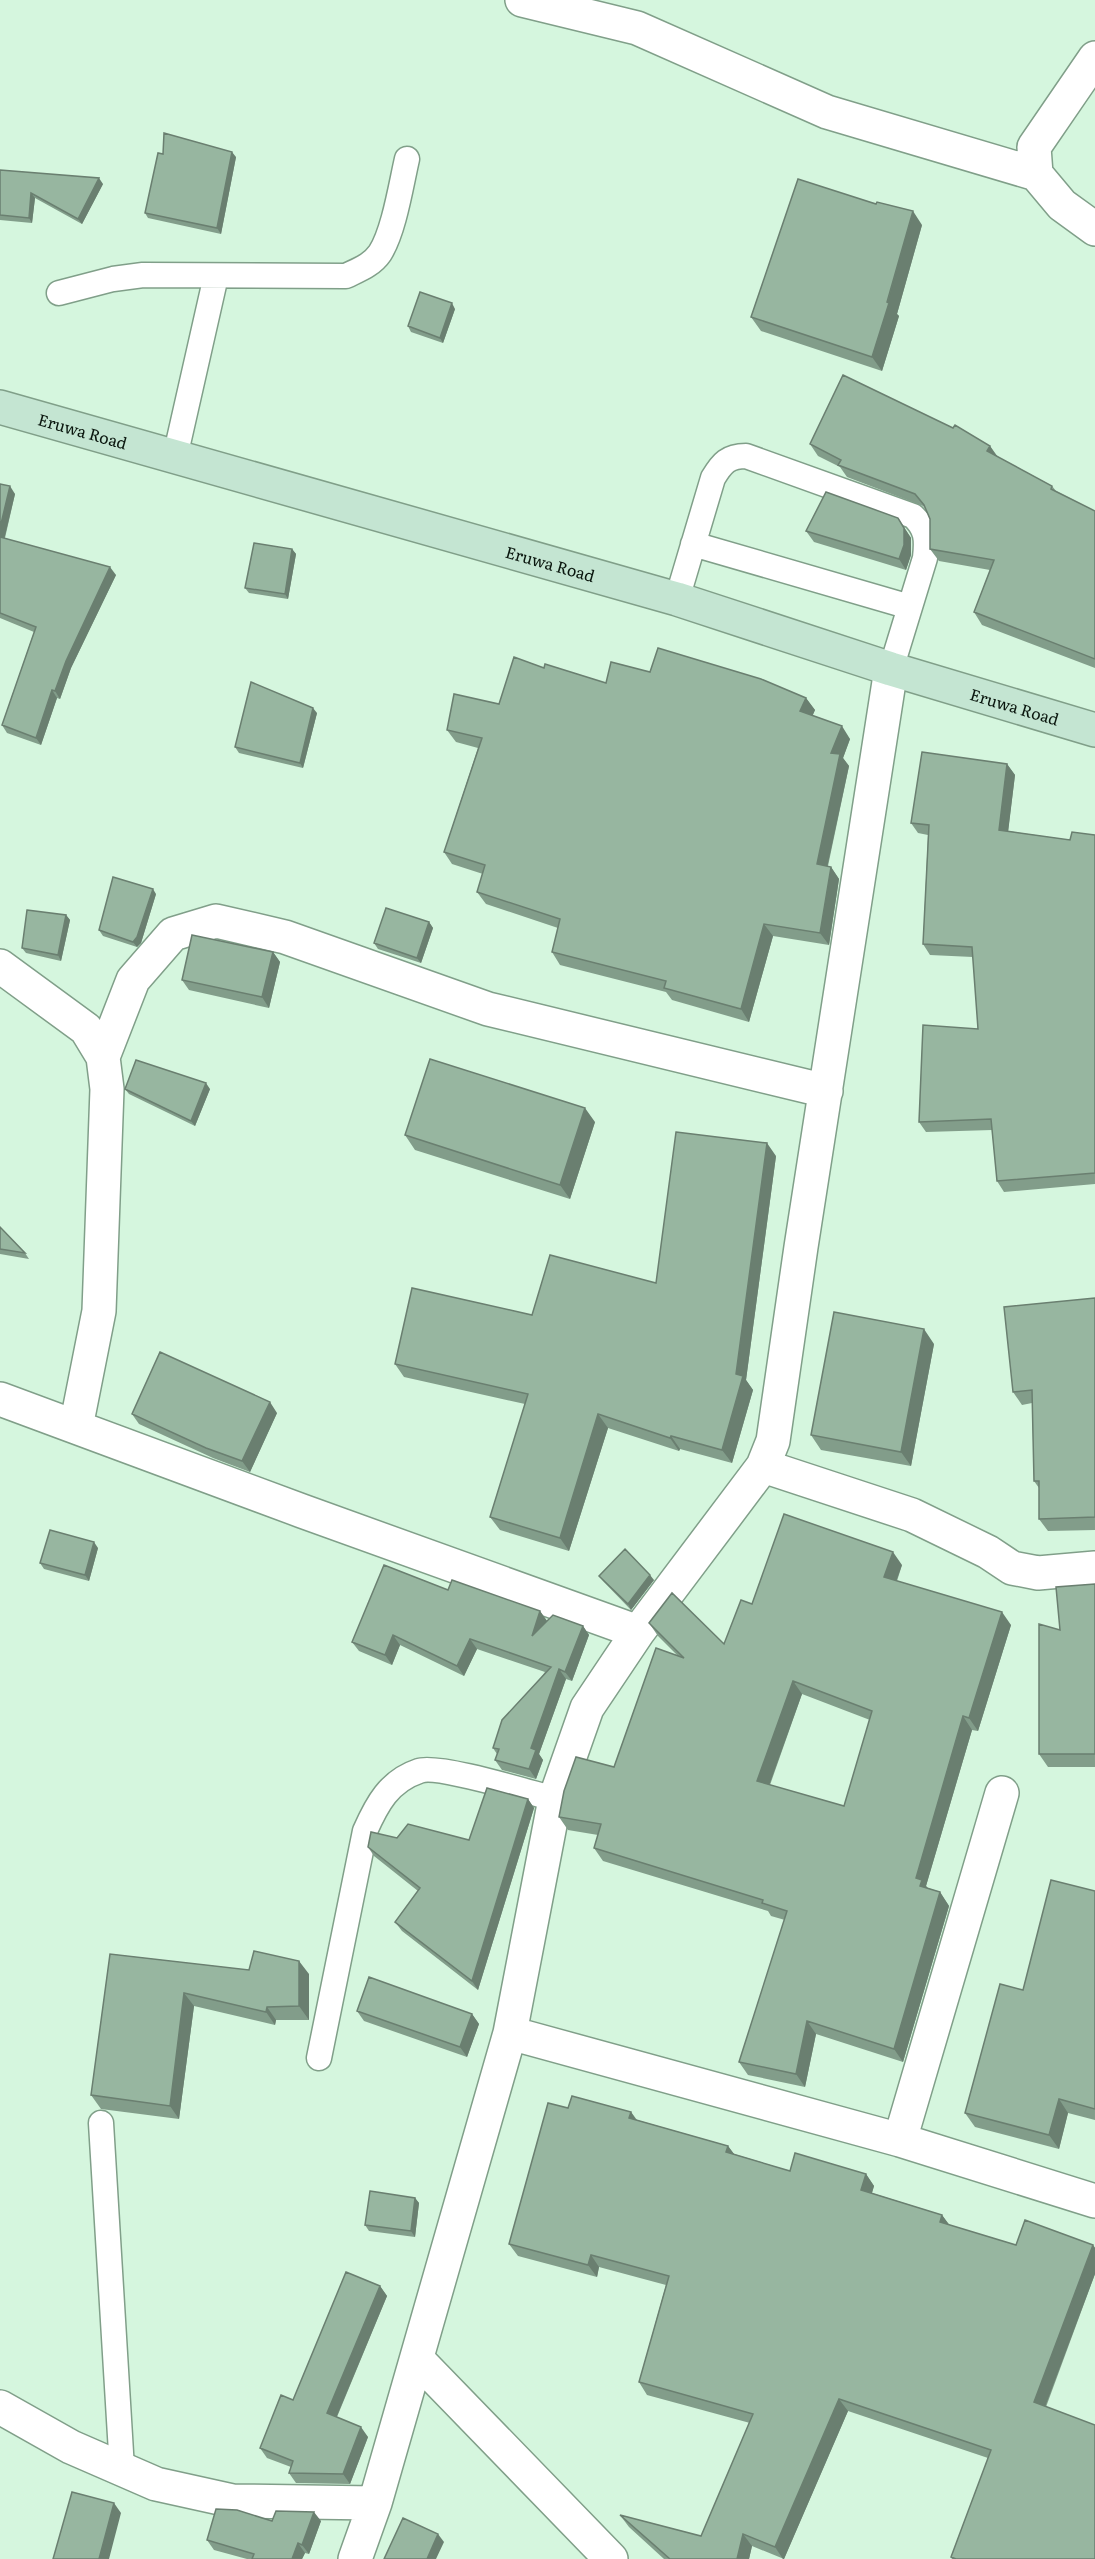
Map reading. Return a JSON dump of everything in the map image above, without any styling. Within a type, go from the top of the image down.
[{"type":"main road","name":"Eruwa Road","points":[[0,407],[677,599],[891,669],[1095,730]]},
{"type":"street","points":[[522,0],[637,28],[827,112],[1036,174],[1062,205],[1095,229]]},
{"type":"street","points":[[1036,174],[1034,147],[1095,58]]},
{"type":"street","points":[[355,2559],[375,2503],[510,2033],[555,1799],[587,1708],[638,1632],[763,1466],[773,1441],[891,669]]},
{"type":"street","points":[[103,1057],[133,980],[173,934],[216,921],[285,937],[488,1009],[826,1091]]},
{"type":"street","points":[[0,966],[86,1029],[103,1057],[107,1089],[99,1311],[76,1427]]},
{"type":"street","points":[[0,1399],[638,1632]]},
{"type":"street","points":[[763,1466],[912,1515],[988,1552],[1012,1568],[1038,1573],[1095,1568]]},
{"type":"street","points":[[900,2140],[1002,1793]]},
{"type":"street","points":[[510,2033],[900,2140],[1095,2201]]},
{"type":"street","points":[[417,2359],[611,2559]]},
{"type":"street","points":[[0,2407],[71,2447],[156,2484],[233,2501],[375,2503]]},
{"type":"lane","points":[[59,293],[113,279],[143,275],[346,276],[365,267],[380,253],[389,230],[407,159]]},
{"type":"lane","points":[[175,457],[216,276]]},
{"type":"lane","points":[[677,599],[712,478],[723,462],[735,456],[746,456],[913,516],[923,525],[927,540],[925,558],[891,669]]},
{"type":"lane","points":[[693,544],[910,607]]},
{"type":"lane","points":[[319,2058],[365,1831],[377,1803],[395,1783],[421,1770],[469,1777],[555,1799]]},
{"type":"lane","points":[[101,2123],[122,2469]]},
{"type":"building","points":[[164,133],[232,152],[217,228],[145,213],[158,153],[163,154]]},
{"type":"building","points":[[0,170],[99,178],[78,219],[31,193],[29,218],[0,215]]},
{"type":"building","points":[[798,179],[876,204],[877,202],[913,211],[872,357],[751,317]]},
{"type":"building","points":[[420,292],[452,303],[440,338],[408,326]]},
{"type":"building","points":[[843,375],[953,428],[955,425],[990,446],[987,451],[1052,486],[1051,489],[1095,511],[1095,659],[974,612],[994,560],[930,549],[930,519],[924,505],[915,494],[838,465],[841,460],[810,444]]},
{"type":"building","points":[[0,484],[10,486],[0,528]]},
{"type":"building","points":[[826,492],[898,518],[904,528],[904,545],[899,559],[806,531]]},
{"type":"building","points":[[0,537],[110,567],[66,661],[55,691],[52,690],[36,738],[2,725],[36,627],[0,613]]},
{"type":"building","points":[[254,543],[292,549],[285,594],[245,588]]},
{"type":"building","points":[[658,648],[761,679],[806,698],[800,711],[842,726],[831,753],[840,754],[817,864],[831,867],[820,933],[764,924],[741,1009],[664,988],[666,981],[552,952],[560,919],[477,892],[485,865],[444,852],[482,738],[447,730],[454,694],[499,704],[514,657],[544,668],[545,664],[606,683],[611,662],[650,672]]},
{"type":"building","points":[[251,682],[313,708],[300,763],[235,747]]},
{"type":"building","points":[[922,752],[1007,764],[999,830],[1070,840],[1072,832],[1095,835],[1095,1173],[997,1181],[991,1119],[919,1122],[923,1025],[978,1029],[972,947],[923,944],[929,825],[911,823]]},
{"type":"building","points":[[113,877],[153,889],[137,937],[133,942],[99,930]]},
{"type":"building","points":[[386,908],[429,922],[417,958],[374,943]]},
{"type":"building","points":[[27,910],[66,915],[58,955],[22,948]]},
{"type":"building","points":[[192,935],[273,952],[262,997],[182,980]]},
{"type":"building","points":[[430,1059],[585,1108],[560,1185],[405,1135]]},
{"type":"building","points":[[136,1060],[206,1083],[191,1121],[125,1089]]},
{"type":"building","points":[[676,1132],[767,1143],[736,1374],[743,1376],[722,1450],[671,1436],[670,1438],[598,1414],[560,1538],[490,1517],[528,1394],[395,1364],[412,1288],[532,1315],[550,1255],[656,1283]]},
{"type":"building","points":[[0,1227],[25,1253],[0,1249]]},
{"type":"building","points":[[1095,1298],[1095,1517],[1039,1519],[1039,1481],[1034,1481],[1032,1390],[1013,1392],[1004,1307]]},
{"type":"building","points":[[834,1312],[924,1329],[901,1452],[811,1435]]},
{"type":"building","points":[[160,1352],[270,1402],[242,1461],[206,1448],[132,1414]]},
{"type":"building","points":[[784,1514],[893,1552],[884,1577],[1002,1612],[969,1718],[963,1716],[916,1878],[922,1880],[920,1886],[940,1892],[894,2049],[807,2021],[796,2074],[739,2062],[787,1911],[762,1903],[763,1900],[594,1848],[601,1824],[559,1817],[564,1791],[576,1757],[614,1767],[656,1648],[684,1658],[649,1623],[672,1593],[724,1644],[741,1600],[752,1604]],"holes":[[[793,1681],[872,1711],[844,1806],[757,1781]]]},
{"type":"building","points":[[50,1530],[94,1542],[85,1575],[40,1563]]},
{"type":"building","points":[[625,1549],[650,1575],[628,1604],[599,1576]]},
{"type":"building","points":[[384,1565],[448,1590],[452,1580],[540,1611],[532,1636],[553,1615],[583,1626],[565,1672],[559,1669],[531,1748],[536,1750],[529,1769],[495,1760],[499,1749],[493,1748],[502,1720],[551,1667],[470,1639],[457,1666],[393,1635],[385,1655],[352,1642]]},
{"type":"building","points":[[1095,1584],[1095,1754],[1039,1754],[1039,1624],[1060,1630],[1056,1587]]},
{"type":"building","points":[[487,1788],[528,1799],[472,1981],[395,1922],[420,1888],[368,1847],[371,1832],[397,1838],[408,1824],[469,1840]]},
{"type":"building","points":[[1051,1880],[1095,1891],[1095,2109],[1059,2099],[1049,2135],[965,2113],[1000,1984],[1023,1990]]},
{"type":"building","points":[[254,1951],[299,1961],[299,2006],[267,2007],[266,2012],[184,1993],[170,2106],[91,2095],[110,1954],[249,1970]]},
{"type":"building","points":[[369,1977],[472,2014],[460,2047],[357,2011]]},
{"type":"building","points":[[572,2096],[631,2112],[629,2118],[728,2146],[726,2152],[790,2171],[795,2153],[866,2174],[861,2190],[942,2215],[940,2222],[1016,2245],[1025,2220],[1093,2245],[1034,2402],[1095,2425],[1095,2559],[956,2559],[951,2557],[991,2450],[839,2399],[775,2547],[743,2534],[737,2559],[670,2559],[620,2515],[701,2536],[753,2414],[639,2382],[669,2276],[591,2255],[588,2265],[509,2244],[548,2103],[568,2108]]},
{"type":"building","points":[[370,2191],[415,2198],[411,2231],[365,2225]]},
{"type":"building","points":[[346,2272],[380,2286],[327,2413],[361,2427],[343,2474],[289,2473],[293,2461],[260,2448],[281,2395],[293,2400]]},
{"type":"building","points":[[72,2492],[114,2503],[99,2559],[53,2559]]},
{"type":"building","points":[[216,2509],[237,2510],[272,2521],[276,2511],[314,2512],[302,2545],[298,2543],[292,2559],[252,2559],[254,2554],[207,2540]]},
{"type":"building","points":[[403,2518],[438,2534],[427,2559],[384,2559]]}]
